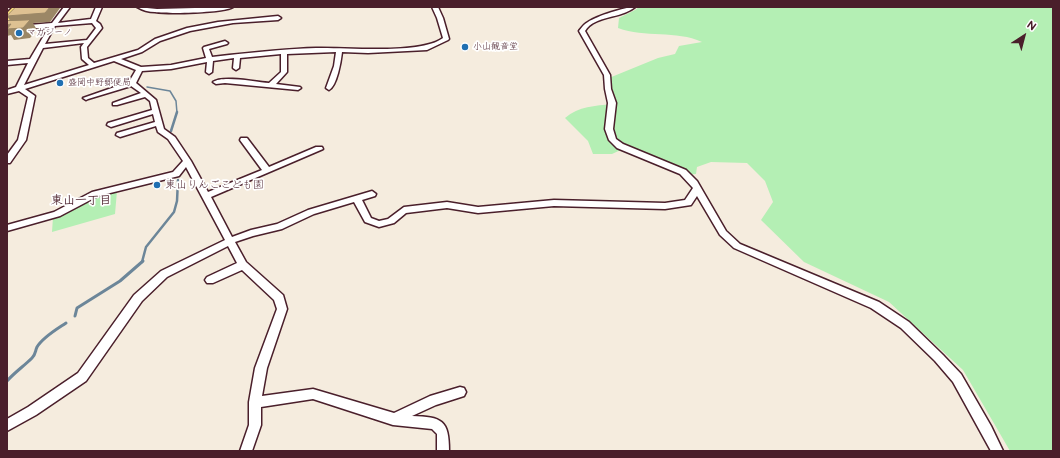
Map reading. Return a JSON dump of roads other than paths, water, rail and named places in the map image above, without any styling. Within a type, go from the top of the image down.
[{"type":"highway","points":[[7,19],[18,7]]},
{"type":"street","points":[[19,88],[32,61],[53,25],[67,7]]},
{"type":"street","points":[[93,22],[99,7]]},
{"type":"street","points":[[140,7],[157,11],[217,9],[230,7]]},
{"type":"street","points":[[115,59],[140,69],[171,67],[210,59],[237,56],[316,50],[340,51],[427,48],[446,39],[435,7]]},
{"type":"street","points":[[632,7],[591,22],[583,27],[582,31],[607,75],[608,89],[612,103],[609,129],[612,140],[620,146],[683,172],[694,183],[723,233],[737,246],[875,305],[905,325],[957,378],[987,430],[997,451]]},
{"type":"street","points":[[7,92],[92,64],[140,51],[159,39],[188,28],[238,21],[278,18]]},
{"type":"street","points":[[7,29],[93,22],[98,25],[99,28],[84,47],[85,58],[92,64]]},
{"type":"street","points":[[41,46],[90,41]]},
{"type":"street","points":[[209,72],[210,59],[206,48],[225,43]]},
{"type":"street","points":[[329,88],[337,66],[340,51]]},
{"type":"street","points":[[272,84],[284,72],[284,53]]},
{"type":"street","points":[[236,68],[237,56]]},
{"type":"street","points":[[7,63],[32,61]]},
{"type":"street","points":[[86,98],[132,83],[140,69]]},
{"type":"street","points":[[216,82],[224,81],[272,84],[298,88]]},
{"type":"street","points":[[132,83],[153,100],[161,130],[171,137],[187,161],[243,265],[279,298],[282,310],[262,368],[255,402],[255,425],[246,451]]},
{"type":"street","points":[[7,161],[22,140],[32,96],[19,88]]},
{"type":"street","points":[[115,104],[146,94]]},
{"type":"street","points":[[111,125],[155,111]]},
{"type":"street","points":[[120,135],[158,123]]},
{"type":"street","points":[[244,140],[267,170]]},
{"type":"street","points":[[206,196],[319,149]]},
{"type":"street","points":[[7,228],[57,214],[95,194],[176,174],[187,161]]},
{"type":"street","points":[[357,199],[368,220],[379,224],[390,221],[404,210],[447,205],[478,210],[554,203],[665,206],[688,203],[697,188]]},
{"type":"street","points":[[7,425],[32,411],[82,376],[138,298],[159,278],[177,266],[230,241],[251,233],[279,227],[311,212],[372,194]]},
{"type":"street","points":[[210,280],[243,265]]},
{"type":"street","points":[[393,418],[434,400],[460,392]]},
{"type":"street","points":[[255,402],[313,394],[402,421],[435,424],[440,428],[443,434],[443,451]]},
{"type":"waterway","points":[[147,87],[170,91],[176,101],[177,112]]},
{"type":"waterway","points":[[171,131],[177,112]]},
{"type":"waterway","points":[[142,262],[146,247],[174,212],[177,201],[178,180]]},
{"type":"waterway","points":[[75,316],[77,308],[120,281],[142,262]]},
{"type":"waterway","points":[[7,381],[33,357],[37,347],[43,340],[66,323]]},
{"type":"place","name":"マガジーノ","points":[[19,33]]},
{"type":"place","name":"小山観音堂","points":[[465,47]]},
{"type":"place","name":"盛岡中野郵便局","points":[[60,83]]},
{"type":"place","name":"東山りんごこども園","points":[[157,185]]},
{"type":"district","name":"東山一丁目","points":[[81,201]]}]
